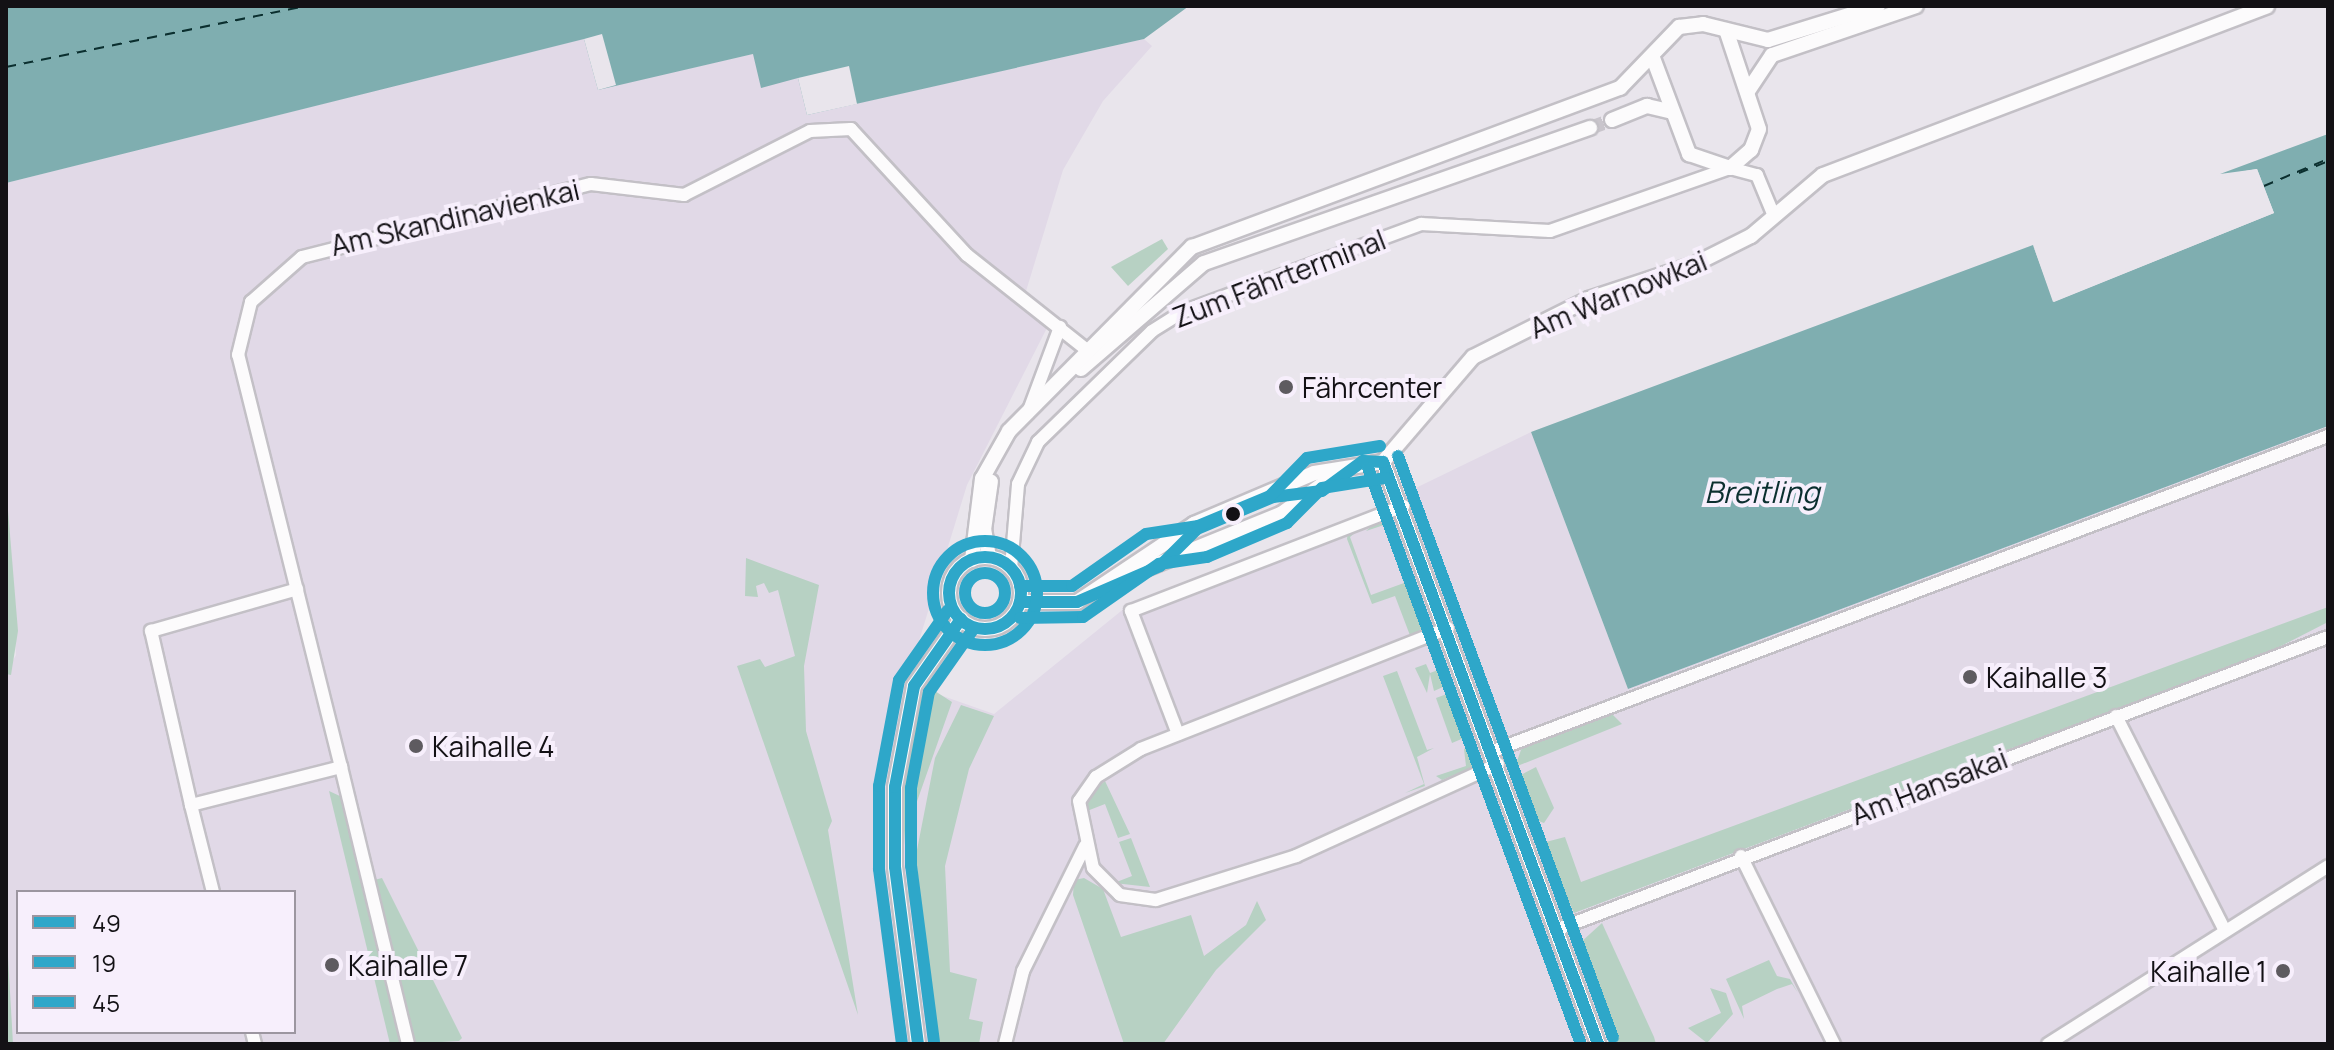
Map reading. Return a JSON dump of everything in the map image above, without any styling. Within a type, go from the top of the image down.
[{"type":"street","points":[[1774,216],[1757,175],[1689,154],[1653,58],[1679,27],[1726,30],[1768,40],[1878,6]]},
{"type":"street","points":[[1748,91],[1772,55],[1916,6]]},
{"type":"street","name":"Am Warnowkai","points":[[1383,462],[1473,357],[1589,299],[1695,264],[1774,216],[1823,175],[2267,6]]},
{"type":"street","points":[[1726,30],[1759,129],[1751,150],[1730,168]]},
{"type":"street","name":"Zum Fährterminal","points":[[989,557],[984,511],[993,475],[1011,443],[1176,257],[1298,203],[1620,88],[1653,58]]},
{"type":"street","points":[[1612,120],[1647,106],[1672,112]]},
{"type":"street","name":"Am Skandinavienkai","points":[[408,1044],[238,337],[251,302],[319,249],[591,184],[684,195],[752,155],[832,127],[865,139],[957,245],[1090,352]]},
{"type":"street","name":"Zum Fährterminal","points":[[961,619],[950,590],[972,560],[982,479],[1027,415],[1090,352],[1204,263],[1590,128]]},
{"type":"street","name":"Zum Fährterminal","points":[[1020,602],[1011,568],[1018,484],[1038,442],[1152,331],[1182,312],[1409,228],[1443,221],[1550,231],[1730,168]]},
{"type":"street","points":[[1027,415],[1060,327]]},
{"type":"street","points":[[1448,628],[1178,734],[1088,785],[1079,801],[1085,846],[1103,882],[1137,901],[1156,900],[1296,856],[1496,758],[2328,436]]},
{"type":"street","points":[[1115,581],[1194,524],[1314,473],[1383,462],[1403,506],[1496,758],[1597,1043]]},
{"type":"street","points":[[918,1044],[895,867],[895,787],[914,686],[961,619],[991,629],[1006,622],[1020,602],[1063,606],[1115,581],[1281,514],[1341,471]]},
{"type":"street","points":[[1178,734],[1131,611],[1403,506]]},
{"type":"street","points":[[972,560],[989,557],[1011,568]]},
{"type":"street","points":[[212,890],[151,631],[297,589]]},
{"type":"street","name":"Am Hansakai","points":[[1556,930],[1741,856],[2328,637]]},
{"type":"street","points":[[2116,716],[2225,931]]},
{"type":"street","points":[[191,805],[341,767]]},
{"type":"street","points":[[1005,1044],[1023,971],[1085,846]]},
{"type":"street","points":[[1741,856],[1834,1044]]},
{"type":"street","points":[[2048,1044],[2328,866]]},
{"type":"shaded area","points":[[602,34],[616,85],[753,54],[858,103],[1144,39],[1152,46],[1103,101],[1063,170],[1023,301],[1051,320],[967,485],[906,683],[994,714],[1131,603],[1360,515],[1531,432],[1628,689],[2328,426],[2328,1044],[1617,1044],[1610,1029],[1577,1044],[8,1044],[6,673],[16,655],[6,488],[6,183]]},
{"type":"green space","points":[[1162,239],[1168,249],[1128,286],[1111,267]]},
{"type":"green space","points":[[6,486],[18,631],[11,675],[6,674]]},
{"type":"green space","points":[[1378,520],[1386,524],[1424,626],[1411,638],[1395,596],[1372,604],[1347,539],[1348,530],[1356,532],[1350,537],[1371,595],[1404,583],[1384,525],[1366,531]]},
{"type":"green space","points":[[746,558],[819,585],[804,666],[806,731],[832,821],[828,830],[858,1015],[737,666],[760,659],[765,667],[795,656],[778,590],[769,593],[764,583],[756,586],[758,597],[745,596]]},
{"type":"green space","points":[[2328,607],[2328,622],[2275,649],[1574,913],[1542,843],[1565,837],[1581,882]]},
{"type":"green space","points":[[1426,664],[1430,673],[1446,667],[1452,683],[1434,691],[1430,674],[1427,693],[1415,668]]},
{"type":"green space","points":[[1397,671],[1427,750],[1434,748],[1417,757],[1425,786],[1405,793],[1424,784],[1383,676]]},
{"type":"green space","points":[[924,684],[952,702],[914,810],[909,907],[901,784]]},
{"type":"green space","points":[[1455,691],[1471,735],[1452,743],[1436,698]]},
{"type":"green space","points":[[961,705],[994,716],[969,769],[945,866],[950,972],[977,979],[969,1019],[983,1022],[979,1044],[935,1044],[916,855],[935,758]]},
{"type":"green space","points":[[1611,713],[1622,724],[1515,767],[1522,747]]},
{"type":"green space","points":[[1475,746],[1476,766],[1442,780],[1436,776],[1466,766],[1464,749]]},
{"type":"green space","points":[[1536,767],[1554,808],[1544,823],[1533,819],[1519,776]]},
{"type":"green space","points":[[1105,781],[1130,834],[1118,838],[1105,804],[1087,811],[1084,798]]},
{"type":"green space","points":[[329,791],[342,797],[401,1044],[390,1044]]},
{"type":"green space","points":[[1131,838],[1150,887],[1114,883],[1132,876],[1119,842]]},
{"type":"green space","points":[[382,878],[462,1038],[459,1041],[408,1044],[370,881]]},
{"type":"green space","points":[[1084,878],[1103,889],[1121,937],[1191,915],[1204,956],[1246,925],[1257,901],[1266,920],[1216,970],[1163,1044],[1124,1044],[1073,895],[1074,880]]},
{"type":"green space","points":[[6,922],[13,1044],[6,1044]]},
{"type":"green space","points":[[1602,923],[1656,1044],[1618,1044],[1580,943]]},
{"type":"green space","points":[[1769,960],[1777,976],[1790,979],[1798,993],[1792,984],[1777,989],[1742,1006],[1744,1019],[1726,979]]},
{"type":"green space","points":[[1554,982],[1564,990],[1584,1044],[1577,1044]]},
{"type":"green space","points":[[1710,988],[1726,993],[1733,1014],[1707,1043],[1688,1028],[1721,1013]]},
{"type":"water","points":[[6,6],[1189,6],[1144,39],[807,115],[798,78],[761,88],[753,54],[598,90],[584,39],[6,183]]},
{"type":"water","name":"Breitling","points":[[2328,134],[2328,426],[1628,689],[1531,432],[2033,245],[2054,302],[2274,213],[2257,169],[2220,174]]},
{"type":"pier","points":[[602,34],[616,85],[598,90],[584,39]]},
{"type":"pier","points":[[849,66],[857,104],[807,115],[798,78]]},
{"type":"pier","points":[[2257,169],[2274,213],[2053,302],[2033,245],[2056,297],[2269,211],[2255,174],[2223,183],[2217,176]]},
{"type":"ferry route","points":[[6,67],[306,6]]},
{"type":"ferry route","points":[[2264,186],[2328,159]]},
{"type":"ferry route","points":[[2299,173],[2328,161]]},
{"type":"tunnel","points":[[1590,128],[1612,120]]},
{"type":"transit line","name":"45","points":[[1020,586],[1072,586],[1146,534],[1198,526],[1270,496],[1307,458],[1380,446]]},
{"type":"transit line","name":"45","points":[[1398,456],[1613,1038]]},
{"type":"transit line","name":"49","points":[[1020,602],[1077,602],[1160,566],[1197,529],[1273,497],[1322,491],[1363,461],[1383,462]]},
{"type":"transit line","name":"49","points":[[1383,462],[1598,1044]]},
{"type":"transit line","name":"19","points":[[1368,468],[1581,1044]]},
{"type":"transit line","name":"19","points":[[1020,618],[1083,617],[1159,564],[1207,557],[1287,523],[1322,488],[1386,478]]},
{"type":"transit line","name":"19","points":[[985,541],[1005,545],[1022,556],[1033,573],[1037,593],[1033,613],[1022,630],[1005,641],[985,645],[965,641],[948,630],[937,613],[933,593],[937,573],[948,556],[965,545],[985,541]]},
{"type":"transit line","name":"49","points":[[985,557],[1005,563],[1015,573],[1021,593],[1015,613],[1005,623],[985,629],[965,623],[955,613],[949,593],[955,573],[965,563],[985,557]]},
{"type":"transit line","name":"45","points":[[985,573],[999,579],[1005,593],[999,607],[985,613],[971,607],[965,593],[971,579],[985,573]]},
{"type":"transit line","name":"45","points":[[902,1044],[879,869],[879,786],[899,680],[948,610]]},
{"type":"transit line","name":"49","points":[[918,1044],[895,867],[895,787],[914,686],[961,619]]},
{"type":"transit line","name":"19","points":[[934,1042],[911,866],[911,788],[929,692],[974,628]]},
{"type":"place","name":"Fährcenter","points":[[1286,387]]},
{"type":"place","name":"Kaihalle 3","points":[[1970,677]]},
{"type":"place","name":"Kaihalle 4","points":[[416,746]]},
{"type":"place","name":"Kaihalle 7","points":[[332,965]]},
{"type":"place","name":"Kaihalle 1","points":[[2283,971]]}]
